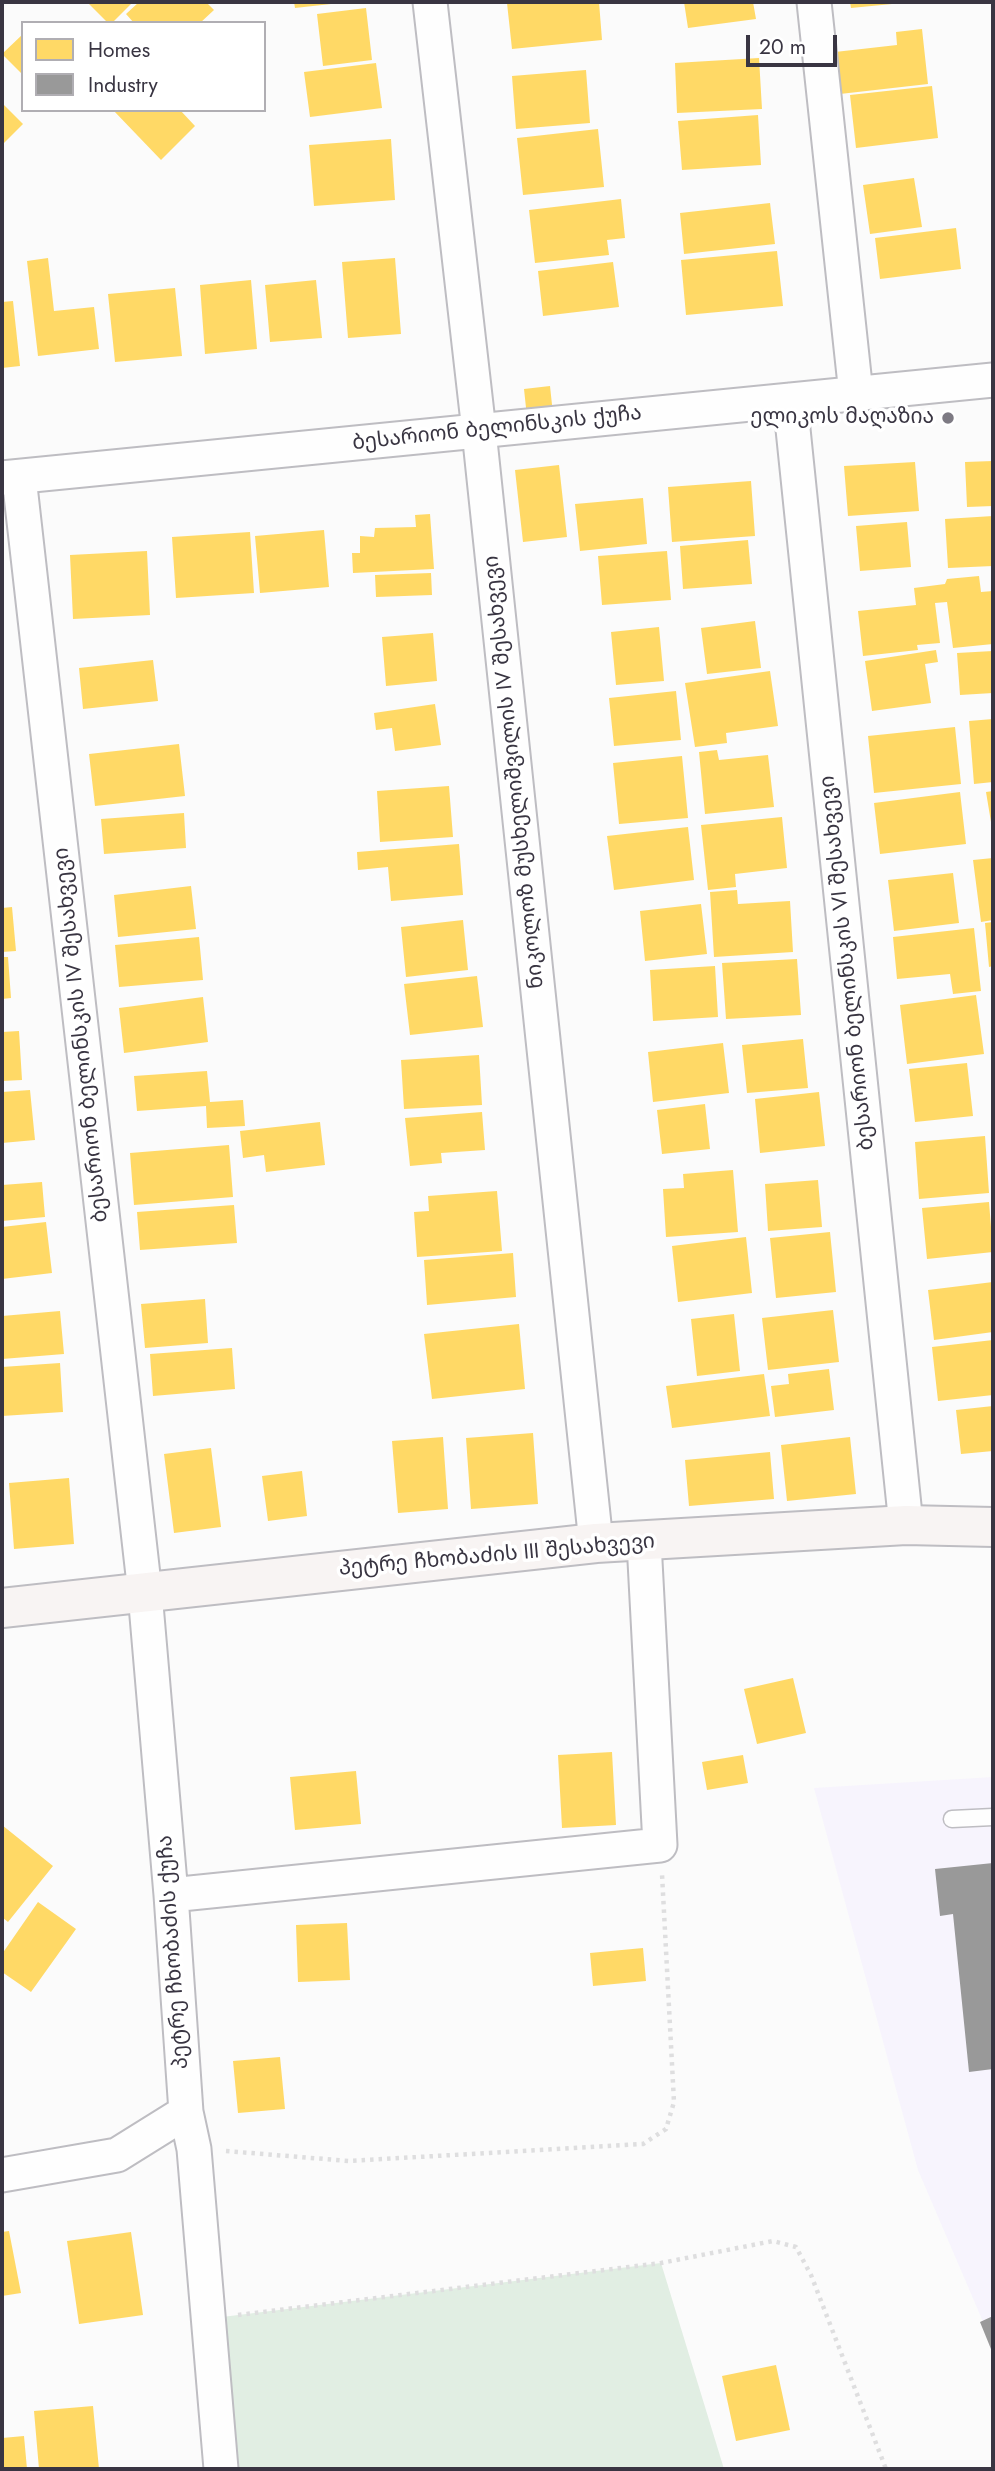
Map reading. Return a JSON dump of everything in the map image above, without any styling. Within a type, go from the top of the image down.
[{"type":"street","name":"ნიკოლოზ მუსხელიშვილის IV შესახვევი","points":[[430,2],[479,431],[596,1543]]},
{"type":"street","points":[[814,2],[856,394]]},
{"type":"street","name":"ბესარიონ ბელინსკის ქუჩა","points":[[10,477],[993,380]]},
{"type":"street","name":"ბესარიონ ბელინსკის VI შესახვევი","points":[[790,400],[906,1525]]},
{"type":"street","name":"ბესარიონ ბელინსკის IV შესახვევი","points":[[10,477],[145,1594]]},
{"type":"street","name":"პეტრე ჩხობაძის III შესახვევი","points":[[2,1608],[596,1543],[906,1525],[993,1527]]},
{"type":"street","points":[[171,1895],[660,1845],[644,1542]]},
{"type":"street","name":"პეტრე ჩხობაძის ქუჩა","points":[[145,1594],[171,1895],[186,2112],[194,2149],[221,2469]]},
{"type":"street","points":[[2,2175],[117,2155],[186,2112]]},
{"type":"lane","points":[[952,1819],[993,1816]]},
{"type":"path","points":[[194,2149],[349,2161],[643,2144],[666,2129],[674,2102],[660,1845]]},
{"type":"path","points":[[210,2318],[661,2263],[773,2241],[796,2247],[811,2275],[886,2469]]},
{"type":"shaded area","points":[[993,1777],[993,2345],[918,2170],[814,1788]]},
{"type":"shaded area","points":[[661,2263],[724,2469],[236,2469],[222,2317]]},
{"type":"building: Homes","points":[[87,2],[133,2],[114,21],[106,21]]},
{"type":"building: Homes","points":[[139,2],[206,2],[214,10],[202,21],[132,21],[126,14]]},
{"type":"building: Homes","points":[[294,2],[331,2],[331,4],[295,8]]},
{"type":"building: Homes","points":[[599,2],[602,40],[512,49],[507,3]]},
{"type":"building: Homes","points":[[684,2],[753,2],[756,19],[688,28]]},
{"type":"building: Homes","points":[[850,2],[892,2],[892,4],[851,8]]},
{"type":"building: Homes","points":[[366,8],[372,60],[323,66],[317,14]]},
{"type":"building: Homes","points":[[922,29],[928,84],[840,94],[835,52],[897,45],[896,32]]},
{"type":"building: Homes","points":[[21,36],[21,73],[2,54]]},
{"type":"building: Homes","points":[[759,58],[762,109],[677,113],[675,63]]},
{"type":"building: Homes","points":[[376,63],[382,108],[310,117],[304,72]]},
{"type":"building: Homes","points":[[586,70],[590,123],[516,129],[512,76]]},
{"type":"building: Homes","points":[[932,86],[938,138],[856,148],[850,95]]},
{"type":"building: Homes","points":[[2,103],[23,124],[2,145]]},
{"type":"building: Homes","points":[[115,112],[182,112],[195,126],[161,160]]},
{"type":"building: Homes","points":[[758,115],[761,165],[682,170],[678,121]]},
{"type":"building: Homes","points":[[598,129],[604,187],[523,195],[517,138]]},
{"type":"building: Homes","points":[[391,139],[395,200],[314,206],[309,145]]},
{"type":"building: Homes","points":[[914,178],[922,227],[870,234],[863,185]]},
{"type":"building: Homes","points":[[621,199],[625,238],[607,240],[609,255],[535,263],[529,210]]},
{"type":"building: Homes","points":[[770,203],[775,244],[684,254],[680,213]]},
{"type":"building: Homes","points":[[956,228],[961,269],[880,279],[875,238]]},
{"type":"building: Homes","points":[[777,251],[783,306],[686,315],[681,260]]},
{"type":"building: Homes","points":[[48,258],[54,311],[94,307],[99,349],[38,356],[27,261]]},
{"type":"building: Homes","points":[[395,258],[401,334],[348,338],[342,262]]},
{"type":"building: Homes","points":[[613,262],[619,307],[543,316],[538,271]]},
{"type":"building: Homes","points":[[251,280],[257,349],[205,354],[200,285]]},
{"type":"building: Homes","points":[[316,280],[322,338],[270,342],[265,285]]},
{"type":"building: Homes","points":[[175,288],[182,356],[115,362],[108,294]]},
{"type":"building: Homes","points":[[13,301],[20,366],[2,368],[2,302]]},
{"type":"building: Homes","points":[[550,386],[553,414],[527,417],[524,389]]},
{"type":"building: Homes","points":[[993,461],[993,506],[967,507],[965,462]]},
{"type":"building: Homes","points":[[915,462],[919,511],[848,516],[844,466]]},
{"type":"building: Homes","points":[[559,465],[567,537],[523,542],[515,470]]},
{"type":"building: Homes","points":[[751,481],[755,536],[672,542],[668,487]]},
{"type":"building: Homes","points":[[643,498],[647,544],[580,551],[575,504]]},
{"type":"building: Homes","points":[[430,514],[434,569],[353,573],[352,553],[360,553],[360,536],[374,537],[375,528],[416,527],[415,515]]},
{"type":"building: Homes","points":[[993,516],[993,566],[948,568],[945,519]]},
{"type":"building: Homes","points":[[907,522],[911,567],[860,571],[856,526]]},
{"type":"building: Homes","points":[[324,530],[329,587],[260,593],[255,536]]},
{"type":"building: Homes","points":[[250,532],[254,593],[176,598],[172,537]]},
{"type":"building: Homes","points":[[748,540],[752,584],[683,589],[680,546]]},
{"type":"building: Homes","points":[[147,551],[150,615],[73,619],[70,555]]},
{"type":"building: Homes","points":[[667,551],[671,600],[602,605],[598,556]]},
{"type":"building: Homes","points":[[431,573],[432,595],[376,597],[375,575]]},
{"type":"building: Homes","points":[[979,576],[981,592],[993,591],[993,644],[953,648],[947,602],[935,603],[940,643],[917,645],[918,650],[863,656],[858,611],[916,605],[914,588],[945,584],[947,579]]},
{"type":"building: Homes","points":[[755,621],[761,668],[707,674],[701,628]]},
{"type":"building: Homes","points":[[659,627],[664,681],[616,685],[611,632]]},
{"type":"building: Homes","points":[[433,633],[437,681],[386,686],[382,637]]},
{"type":"building: Homes","points":[[936,650],[938,662],[925,664],[931,703],[872,711],[865,661]]},
{"type":"building: Homes","points":[[993,651],[993,693],[960,695],[957,653]]},
{"type":"building: Homes","points":[[153,660],[158,701],[83,709],[79,668]]},
{"type":"building: Homes","points":[[770,671],[778,726],[726,733],[727,743],[695,747],[685,683]]},
{"type":"building: Homes","points":[[676,691],[681,740],[614,746],[609,698]]},
{"type":"building: Homes","points":[[435,704],[441,745],[395,751],[392,728],[376,730],[374,713]]},
{"type":"building: Homes","points":[[993,719],[993,782],[974,784],[969,721]]},
{"type":"building: Homes","points":[[955,727],[961,784],[874,793],[868,736]]},
{"type":"building: Homes","points":[[179,744],[185,796],[95,806],[89,754]]},
{"type":"building: Homes","points":[[717,750],[719,760],[768,755],[774,807],[705,814],[699,752]]},
{"type":"building: Homes","points":[[682,756],[688,818],[619,824],[613,763]]},
{"type":"building: Homes","points":[[449,786],[453,837],[380,842],[377,791]]},
{"type":"building: Homes","points":[[993,791],[993,828],[992,828],[986,792]]},
{"type":"building: Homes","points":[[960,792],[966,844],[880,854],[874,803]]},
{"type":"building: Homes","points":[[184,813],[186,848],[104,854],[101,819]]},
{"type":"building: Homes","points":[[782,817],[787,868],[735,874],[736,887],[708,890],[701,825]]},
{"type":"building: Homes","points":[[688,827],[694,880],[614,890],[607,836]]},
{"type":"building: Homes","points":[[459,844],[463,895],[391,901],[388,867],[358,870],[357,852]]},
{"type":"building: Homes","points":[[993,858],[993,920],[981,922],[973,860]]},
{"type":"building: Homes","points":[[953,873],[959,923],[894,931],[888,880]]},
{"type":"building: Homes","points":[[191,886],[196,929],[118,937],[114,895]]},
{"type":"building: Homes","points":[[737,890],[738,904],[790,901],[793,952],[714,957],[710,892]]},
{"type":"building: Homes","points":[[701,904],[707,954],[645,961],[640,911]]},
{"type":"building: Homes","points":[[12,907],[16,951],[2,952],[2,908]]},
{"type":"building: Homes","points":[[463,920],[468,970],[406,977],[401,927]]},
{"type":"building: Homes","points":[[993,922],[993,966],[989,967],[985,923]]},
{"type":"building: Homes","points":[[974,928],[981,991],[953,994],[950,974],[897,979],[893,937]]},
{"type":"building: Homes","points":[[199,937],[203,980],[119,987],[115,945]]},
{"type":"building: Homes","points":[[2,957],[8,957],[11,998],[2,999]]},
{"type":"building: Homes","points":[[797,959],[801,1015],[726,1019],[722,963]]},
{"type":"building: Homes","points":[[715,966],[718,1017],[653,1021],[650,970]]},
{"type":"building: Homes","points":[[477,976],[483,1027],[410,1035],[404,984]]},
{"type":"building: Homes","points":[[976,995],[984,1054],[907,1064],[900,1005]]},
{"type":"building: Homes","points":[[203,997],[208,1042],[124,1053],[119,1008]]},
{"type":"building: Homes","points":[[19,1031],[22,1080],[2,1081],[2,1032]]},
{"type":"building: Homes","points":[[803,1039],[808,1088],[747,1093],[742,1045]]},
{"type":"building: Homes","points":[[723,1043],[729,1093],[653,1102],[648,1052]]},
{"type":"building: Homes","points":[[479,1055],[482,1105],[404,1109],[401,1060]]},
{"type":"building: Homes","points":[[967,1063],[973,1116],[915,1122],[909,1069]]},
{"type":"building: Homes","points":[[207,1071],[210,1102],[243,1100],[245,1126],[207,1128],[206,1106],[137,1111],[134,1076]]},
{"type":"building: Homes","points":[[30,1090],[35,1140],[2,1143],[2,1092]]},
{"type":"building: Homes","points":[[819,1092],[825,1146],[760,1153],[755,1099]]},
{"type":"building: Homes","points":[[705,1104],[710,1149],[662,1154],[657,1110]]},
{"type":"building: Homes","points":[[482,1112],[485,1150],[441,1153],[442,1163],[410,1166],[405,1118]]},
{"type":"building: Homes","points":[[320,1122],[325,1165],[266,1172],[264,1155],[243,1158],[240,1131]]},
{"type":"building: Homes","points":[[985,1136],[989,1193],[919,1199],[915,1142]]},
{"type":"building: Homes","points":[[229,1145],[233,1197],[134,1205],[130,1153]]},
{"type":"building: Homes","points":[[733,1170],[738,1232],[666,1237],[663,1189],[684,1188],[683,1174]]},
{"type":"building: Homes","points":[[818,1180],[822,1227],[768,1231],[765,1184]]},
{"type":"building: Homes","points":[[42,1182],[45,1217],[2,1221],[2,1185]]},
{"type":"building: Homes","points":[[497,1191],[502,1251],[417,1257],[414,1212],[429,1211],[428,1196]]},
{"type":"building: Homes","points":[[989,1202],[993,1252],[927,1259],[922,1208]]},
{"type":"building: Homes","points":[[234,1205],[237,1243],[140,1250],[137,1212]]},
{"type":"building: Homes","points":[[46,1222],[52,1273],[2,1279],[2,1227]]},
{"type":"building: Homes","points":[[830,1232],[836,1292],[776,1298],[770,1238]]},
{"type":"building: Homes","points":[[746,1237],[752,1293],[678,1302],[672,1246]]},
{"type":"building: Homes","points":[[513,1253],[516,1297],[427,1305],[424,1260]]},
{"type":"building: Homes","points":[[993,1282],[993,1332],[934,1340],[928,1290]]},
{"type":"building: Homes","points":[[205,1299],[208,1343],[145,1348],[141,1304]]},
{"type":"building: Homes","points":[[833,1310],[839,1362],[768,1370],[762,1318]]},
{"type":"building: Homes","points":[[60,1311],[64,1354],[2,1359],[2,1316]]},
{"type":"building: Homes","points":[[734,1314],[740,1371],[697,1376],[691,1319]]},
{"type":"building: Homes","points":[[519,1324],[525,1389],[432,1399],[424,1334]]},
{"type":"building: Homes","points":[[993,1340],[993,1395],[938,1401],[932,1347]]},
{"type":"building: Homes","points":[[232,1348],[235,1389],[153,1396],[150,1354]]},
{"type":"building: Homes","points":[[60,1363],[63,1412],[2,1416],[2,1367]]},
{"type":"building: Homes","points":[[829,1369],[834,1410],[775,1417],[771,1386],[789,1384],[788,1374]]},
{"type":"building: Homes","points":[[764,1374],[770,1416],[672,1428],[666,1386]]},
{"type":"building: Homes","points":[[993,1406],[993,1451],[961,1454],[956,1410]]},
{"type":"building: Homes","points":[[533,1433],[538,1504],[471,1509],[466,1438]]},
{"type":"building: Homes","points":[[443,1437],[448,1509],[398,1513],[392,1441]]},
{"type":"building: Homes","points":[[850,1437],[856,1494],[787,1501],[781,1445]]},
{"type":"building: Homes","points":[[211,1448],[221,1527],[174,1533],[164,1454]]},
{"type":"building: Homes","points":[[770,1452],[774,1499],[689,1506],[685,1460]]},
{"type":"building: Homes","points":[[302,1471],[307,1516],[268,1521],[262,1476]]},
{"type":"building: Homes","points":[[69,1478],[74,1544],[14,1549],[9,1483]]},
{"type":"building: Homes","points":[[793,1678],[806,1733],[757,1744],[744,1689]]},
{"type":"building: Homes","points":[[612,1752],[616,1825],[562,1828],[558,1755]]},
{"type":"building: Homes","points":[[743,1755],[748,1783],[707,1790],[702,1762]]},
{"type":"building: Homes","points":[[356,1771],[361,1824],[295,1830],[290,1777]]},
{"type":"building: Homes","points":[[2,1825],[53,1866],[8,1922],[2,1917]]},
{"type":"building: Homes","points":[[38,1902],[76,1929],[31,1992],[2,1972],[2,1954]]},
{"type":"building: Homes","points":[[347,1923],[350,1980],[298,1982],[296,1925]]},
{"type":"building: Homes","points":[[643,1948],[646,1981],[593,1986],[590,1953]]},
{"type":"building: Homes","points":[[280,2057],[285,2109],[238,2113],[233,2061]]},
{"type":"building: Homes","points":[[9,2231],[21,2293],[2,2296],[2,2232]]},
{"type":"building: Homes","points":[[131,2232],[143,2315],[79,2324],[67,2241]]},
{"type":"building: Homes","points":[[776,2365],[790,2430],[736,2441],[722,2376]]},
{"type":"building: Homes","points":[[93,2406],[99,2469],[39,2469],[34,2411]]},
{"type":"building: Homes","points":[[24,2436],[27,2469],[2,2469],[2,2438]]},
{"type":"building: Industry","points":[[993,1863],[993,2069],[969,2072],[953,1914],[940,1916],[935,1869]]},
{"type":"building: Industry","points":[[993,2316],[993,2354],[980,2322]]},
{"type":"place","name":"ელიკოს მაღაზია","points":[[948,418]]}]
